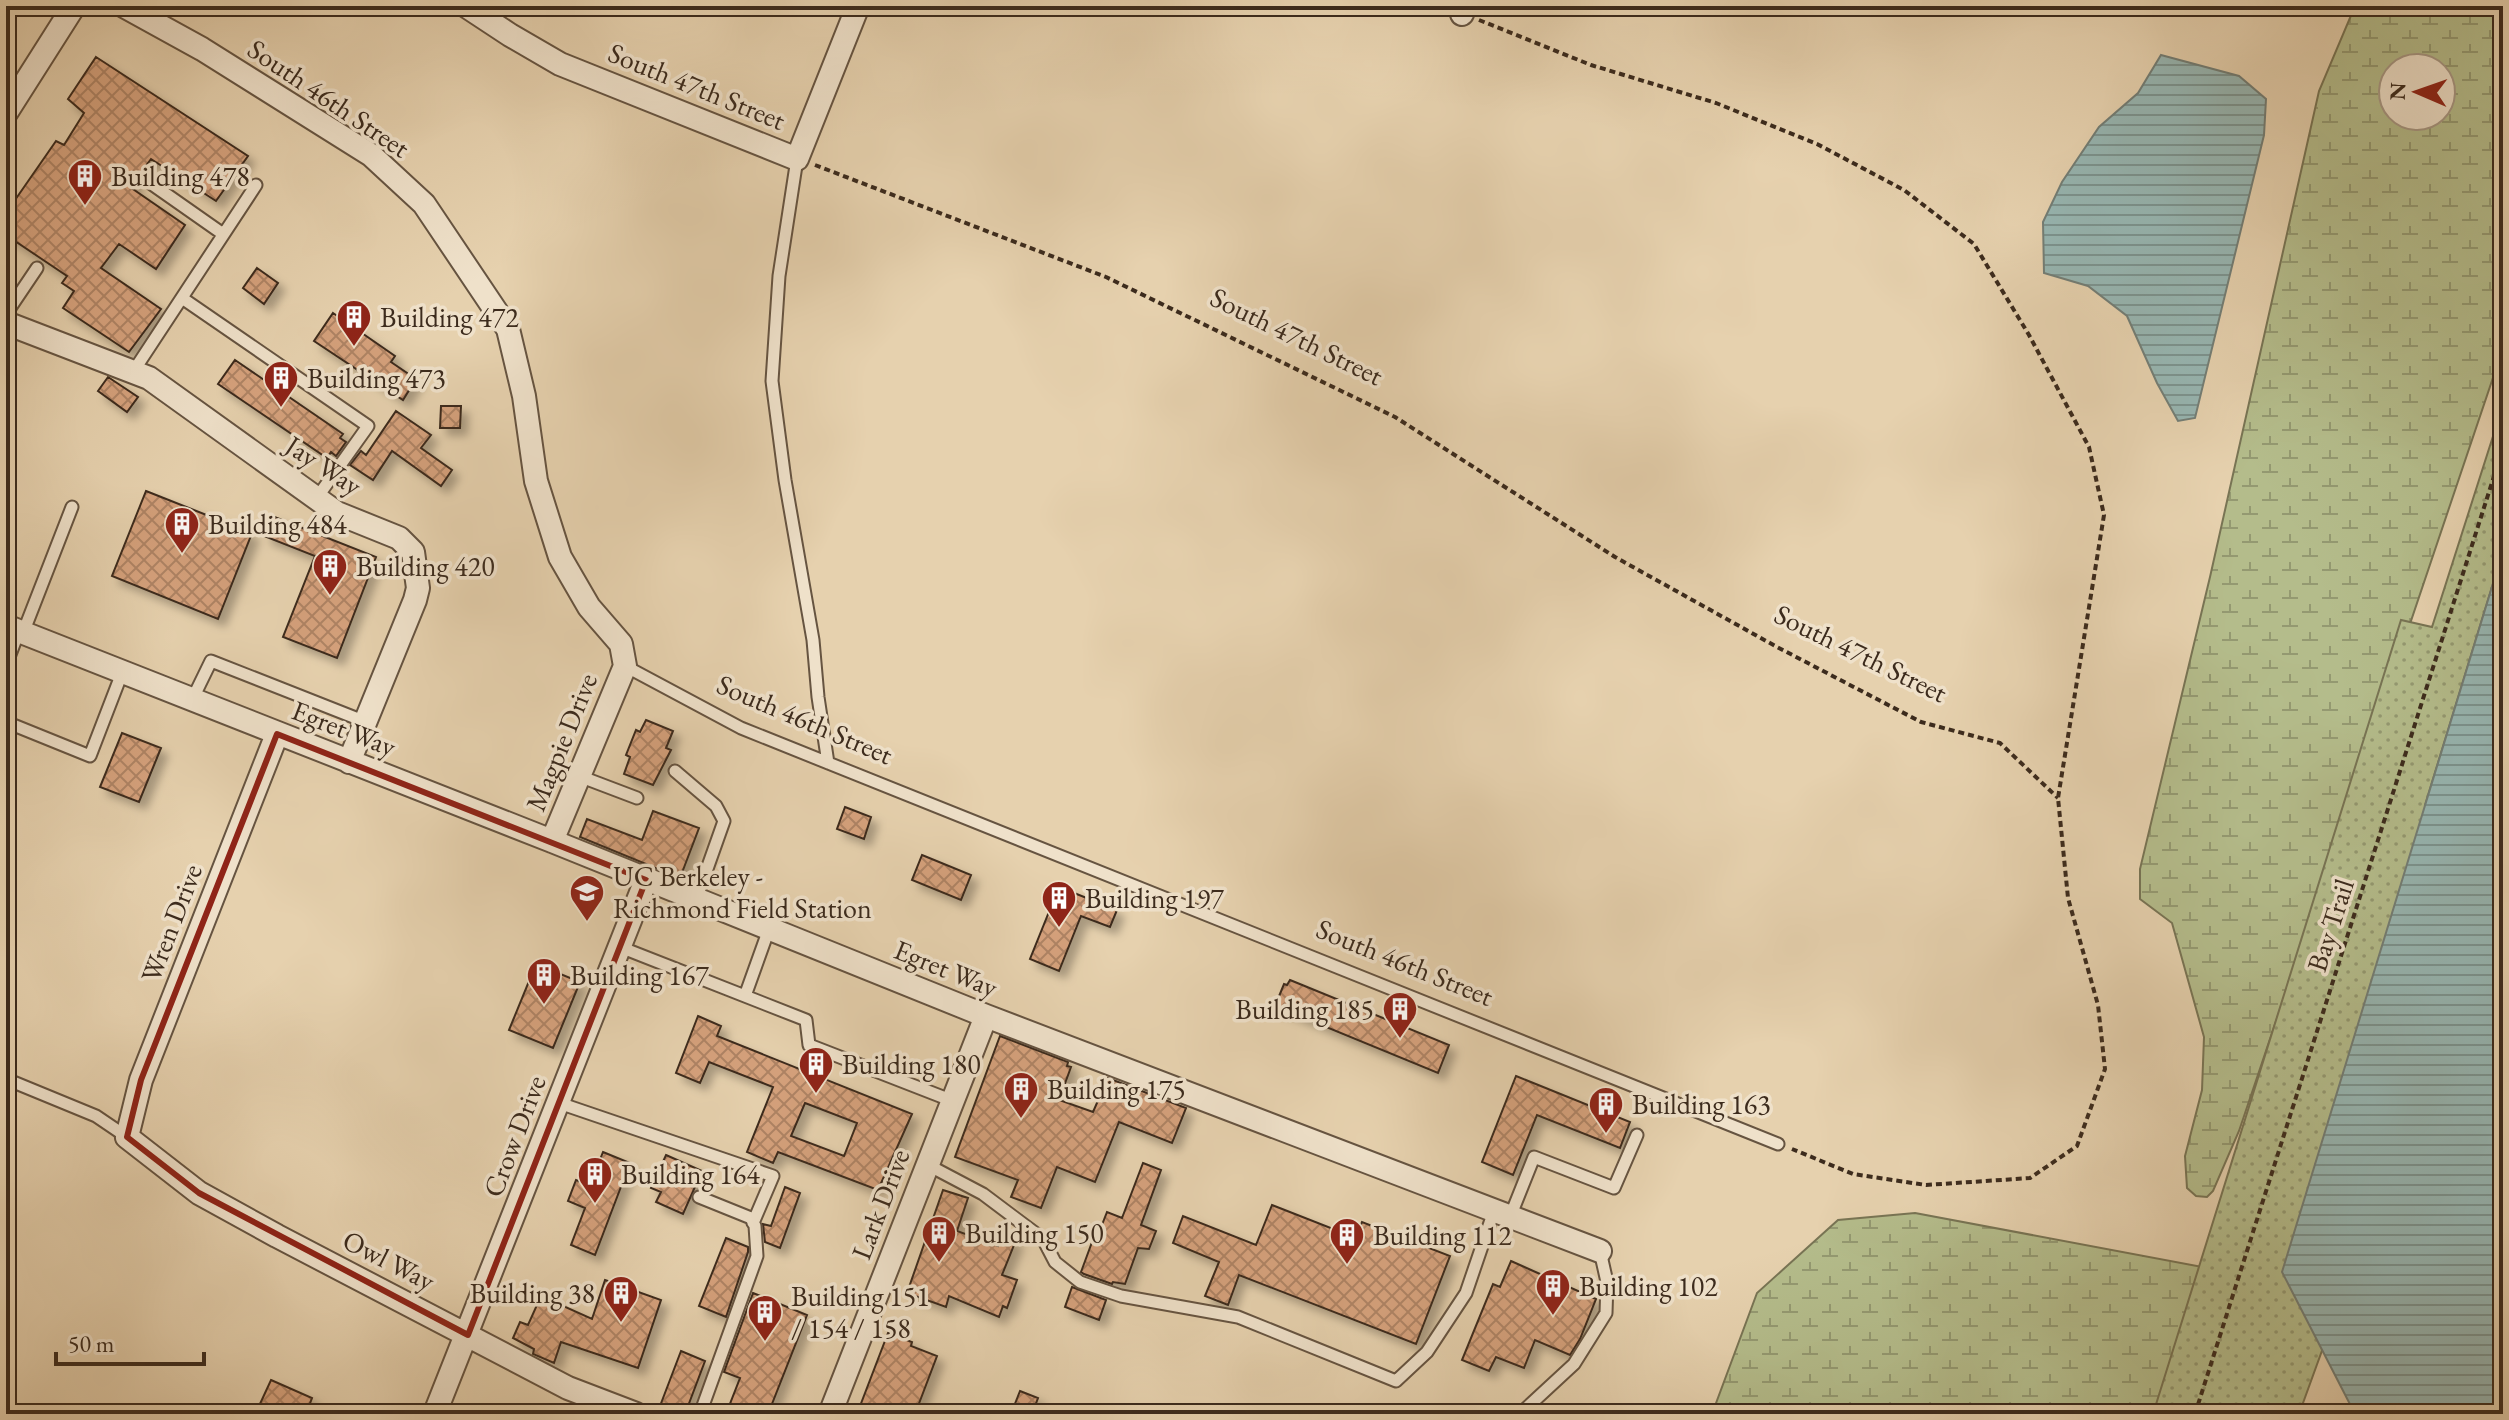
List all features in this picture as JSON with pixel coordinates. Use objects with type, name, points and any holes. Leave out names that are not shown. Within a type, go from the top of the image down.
[{"type":"street","points":[[6,113],[74,6]]},
{"type":"street","name":"South 46th Street","points":[[124,6],[202,49],[371,155],[424,204],[508,329],[524,396],[536,481],[560,557],[589,607],[621,644],[625,666]]},
{"type":"street","name":"South 47th Street","points":[[466,6],[560,64],[797,159]]},
{"type":"street","points":[[797,159],[858,6]]},
{"type":"street","name":"Jay Way","points":[[6,323],[149,378],[337,513],[399,538],[413,552],[417,568],[415,600],[349,762]]},
{"type":"street","name":"Egret Way","points":[[16,630],[986,1016],[1600,1251]]},
{"type":"street","name":"Magpie Drive","points":[[552,841],[625,666]]},
{"type":"street","name":"Wren Drive","points":[[127,1137],[141,1080],[277,734]]},
{"type":"street","name":"Crow Drive","points":[[435,1413],[646,880]]},
{"type":"street","name":"Lark Drive","points":[[830,1414],[986,1016]]},
{"type":"street","name":"Owl Way","points":[[127,1137],[199,1193],[568,1388],[636,1414]]},
{"type":"lane","points":[[797,159],[779,276],[772,381],[785,480],[813,640],[828,763]]},
{"type":"lane","points":[[146,180],[223,234]]},
{"type":"lane","points":[[133,372],[256,185]]},
{"type":"lane","points":[[6,314],[37,268]]},
{"type":"lane","points":[[182,298],[368,426],[316,499]]},
{"type":"lane","points":[[6,665],[16,630],[72,507]]},
{"type":"lane","points":[[192,700],[211,661],[366,722]]},
{"type":"lane","name":"South 46th Street","points":[[625,666],[741,728],[1778,1144]]},
{"type":"lane","points":[[6,722],[90,756],[122,673]]},
{"type":"lane","points":[[675,771],[716,806],[724,821],[696,900]]},
{"type":"lane","points":[[579,776],[637,798]]},
{"type":"lane","points":[[745,996],[769,929]]},
{"type":"lane","points":[[620,947],[806,1020],[809,1045],[953,1101]]},
{"type":"lane","points":[[6,1079],[96,1116],[127,1137]]},
{"type":"lane","points":[[559,1103],[773,1176],[753,1223],[757,1256],[700,1414]]},
{"type":"lane","points":[[928,1165],[983,1194],[1043,1239],[1055,1262],[1080,1282],[1121,1296],[1238,1317],[1396,1381],[1427,1352],[1466,1293],[1502,1214],[1534,1157],[1614,1188],[1637,1135]]},
{"type":"lane","points":[[699,1197],[742,1213],[753,1223]]},
{"type":"lane","points":[[1520,1414],[1574,1364],[1606,1313],[1607,1282],[1600,1251]]},
{"type":"path","points":[[1464,10],[1591,65],[1716,103],[1817,144],[1904,190],[1974,244],[2029,335],[2089,447],[2104,515],[2058,798],[2068,898],[2098,1005],[2105,1069],[2077,1146],[2030,1178],[1926,1185],[1853,1174],[1778,1144]]},
{"type":"path","name":"South 47th Street","points":[[797,159],[1106,277],[1395,417],[1615,557],[1777,647],[1921,722],[2000,743],[2058,798]]},
{"type":"path","name":"Bay Trail","points":[[2195,1414],[2503,448]]},
{"type":"highlighted area","points":[[277,734],[646,880],[468,1335],[199,1193],[127,1137],[141,1080]]},
{"type":"green space","points":[[2355,6],[2503,6],[2503,348],[2239,1131],[2213,1191],[2207,1197],[2196,1196],[2187,1188],[2185,1156],[2202,1090],[2204,1037],[2172,923],[2140,899],[2140,869],[2210,577],[2319,91]]},
{"type":"green space","points":[[2503,405],[2503,551],[2425,805],[2503,852],[2299,1414],[2153,1414],[2401,620],[2432,627]]},
{"type":"green space","points":[[1915,1213],[2213,1269],[2167,1414],[1712,1414],[1757,1293],[1838,1220]]},
{"type":"water","points":[[2161,55],[2239,76],[2266,99],[2264,135],[2195,418],[2178,421],[2127,316],[2088,286],[2044,273],[2043,222],[2062,182],[2099,127],[2138,93]]},
{"type":"water","points":[[2503,551],[2503,1414],[2355,1414],[2282,1272]]},
{"type":"building","name":"Building 478","points":[[96,57],[248,156],[216,201],[151,159],[130,187],[185,225],[156,269],[119,244],[101,268],[161,309],[129,352],[63,308],[74,291],[62,283],[67,276],[6,235],[6,213],[56,141],[64,145],[84,113],[68,99]]},
{"type":"building","points":[[257,268],[278,283],[264,304],[243,288]]},
{"type":"building","name":"Building 472","points":[[333,313],[395,356],[391,362],[416,379],[403,400],[314,341]]},
{"type":"building","name":"Building 473","points":[[235,360],[343,434],[340,438],[346,442],[336,456],[331,452],[327,458],[218,384]]},
{"type":"building","points":[[108,377],[138,397],[127,412],[98,391]]},
{"type":"building","points":[[441,406],[461,406],[460,428],[440,428]]},
{"type":"building","points":[[396,411],[431,435],[421,448],[452,470],[441,486],[392,451],[373,480],[350,465],[361,451],[366,455]]},
{"type":"building","name":"Building 484","points":[[146,491],[252,533],[218,619],[112,576]]},
{"type":"building","name":"Building 420","points":[[272,516],[376,557],[337,658],[283,637],[315,556],[264,536]]},
{"type":"building","points":[[646,720],[673,731],[666,748],[671,750],[653,785],[624,774],[630,757],[626,755],[636,730],[640,732]]},
{"type":"building","points":[[122,733],[161,748],[139,802],[100,787]]},
{"type":"building","points":[[845,807],[871,817],[864,839],[837,829]]},
{"type":"building","points":[[653,811],[699,828],[680,878],[580,837],[587,819],[642,840]]},
{"type":"building","points":[[922,855],[971,875],[961,900],[912,880]]},
{"type":"building","name":"Building 197","points":[[1059,887],[1117,910],[1110,927],[1081,916],[1059,971],[1030,959]]},
{"type":"building","name":"Building 167","points":[[536,964],[580,982],[553,1048],[509,1030]]},
{"type":"building","points":[[1290,980],[1449,1045],[1438,1073],[1275,1006],[1284,984],[1287,985]]},
{"type":"building","name":"Building 180","points":[[698,1016],[721,1026],[717,1036],[912,1114],[878,1190],[778,1152],[773,1163],[747,1152],[773,1087],[709,1062],[700,1083],[676,1073]],"holes":[[[805,1103],[857,1123],[844,1156],[791,1136]]]},
{"type":"building","name":"Building 175","points":[[1000,1036],[1068,1062],[1067,1066],[1071,1067],[1059,1100],[1093,1112],[1108,1078],[1186,1108],[1172,1143],[1119,1122],[1095,1182],[1057,1167],[1041,1208],[1011,1197],[1018,1180],[955,1157]]},
{"type":"building","name":"Building 163","points":[[1516,1076],[1630,1122],[1620,1148],[1537,1115],[1513,1175],[1482,1162]]},
{"type":"building","name":"Building 164","points":[[603,1152],[630,1163],[595,1255],[571,1245],[585,1208],[568,1201],[576,1180],[590,1185]]},
{"type":"building","points":[[666,1155],[702,1171],[683,1214],[656,1202],[661,1192],[651,1188]]},
{"type":"building","points":[[1143,1163],[1161,1170],[1141,1225],[1156,1231],[1149,1249],[1138,1248],[1125,1284],[1112,1284],[1084,1274],[1081,1272],[1095,1234],[1098,1235],[1107,1212],[1122,1218]]},
{"type":"building","points":[[785,1187],[800,1193],[780,1248],[765,1242],[763,1224],[771,1226]]},
{"type":"building","points":[[943,1190],[968,1198],[957,1231],[998,1246],[1002,1235],[1016,1240],[1002,1275],[1017,1280],[1007,1308],[1003,1306],[999,1317],[949,1296],[946,1307],[907,1293]]},
{"type":"building","name":"Building 112","points":[[1272,1205],[1356,1238],[1362,1222],[1450,1256],[1416,1344],[1239,1275],[1228,1305],[1205,1296],[1219,1262],[1173,1243],[1183,1216],[1256,1245]]},
{"type":"building","points":[[726,1238],[748,1247],[748,1252],[726,1317],[699,1306]]},
{"type":"building","name":"Building 102","points":[[1511,1261],[1596,1299],[1570,1355],[1535,1340],[1524,1368],[1496,1357],[1489,1371],[1462,1360],[1493,1284],[1500,1287]]},
{"type":"building","name":"Building 38","points":[[605,1280],[661,1300],[638,1368],[561,1342],[554,1363],[533,1354],[534,1349],[513,1338],[520,1322],[528,1325],[541,1296],[592,1319]]},
{"type":"building","points":[[1072,1287],[1106,1300],[1099,1320],[1065,1307]]},
{"type":"building","name":"Building 151 / 154 / 158","points":[[753,1293],[807,1315],[768,1414],[726,1414],[740,1378],[724,1372]]},
{"type":"building","points":[[888,1333],[937,1356],[915,1414],[857,1414]]},
{"type":"building","points":[[681,1351],[705,1361],[685,1414],[660,1406]]},
{"type":"building","points":[[271,1380],[312,1398],[306,1414],[277,1414],[259,1406]]},
{"type":"building","points":[[1020,1391],[1038,1398],[1032,1414],[1011,1414]]},
{"type":"place","name":"Building 478","points":[[85,207]]},
{"type":"place","name":"Building 472","points":[[354,348]]},
{"type":"place","name":"Building 473","points":[[281,409]]},
{"type":"place","name":"Building 484","points":[[182,555]]},
{"type":"place","name":"Building 420","points":[[330,597]]},
{"type":"place","name":"UC Berkeley - Richmond Field Station","points":[[587,923]]},
{"type":"place","name":"Building 197","points":[[1059,929]]},
{"type":"place","name":"Building 167","points":[[544,1006]]},
{"type":"place","name":"Building 185","points":[[1400,1040]]},
{"type":"place","name":"Building 180","points":[[816,1095]]},
{"type":"place","name":"Building 175","points":[[1021,1120]]},
{"type":"place","name":"Building 163","points":[[1606,1135]]},
{"type":"place","name":"Building 164","points":[[595,1205]]},
{"type":"place","name":"Building 150","points":[[939,1264]]},
{"type":"place","name":"Building 112","points":[[1347,1266]]},
{"type":"place","name":"Building 102","points":[[1553,1317]]},
{"type":"place","name":"Building 38","points":[[621,1324]]},
{"type":"place","name":"Building 151 / 154 / 158","points":[[765,1343]]}]
